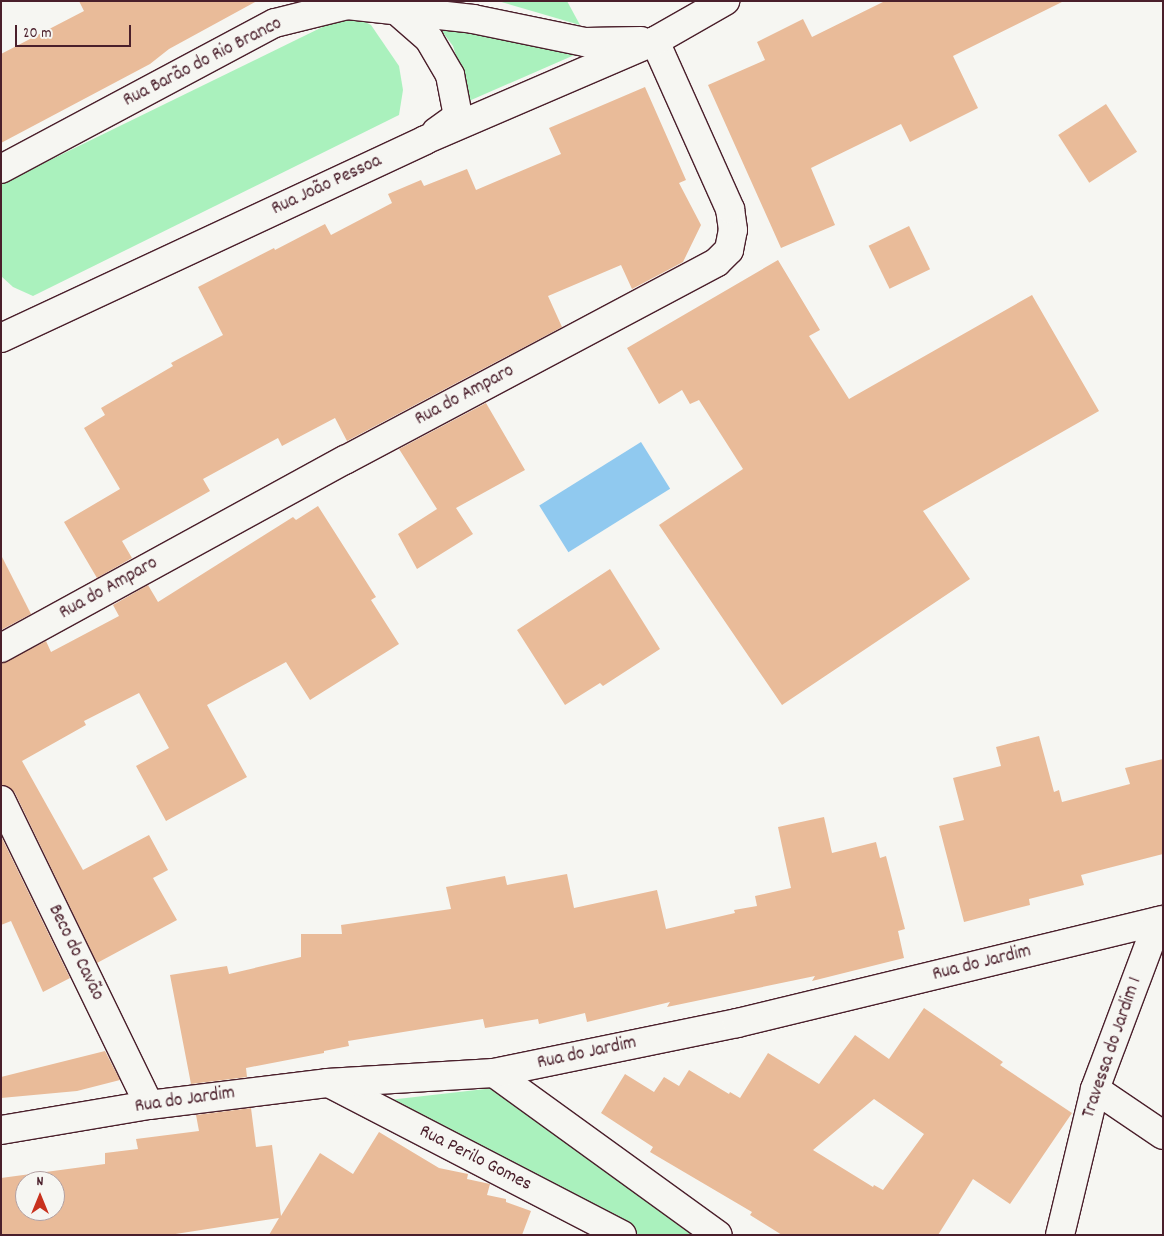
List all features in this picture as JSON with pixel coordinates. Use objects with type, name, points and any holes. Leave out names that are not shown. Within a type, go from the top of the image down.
[{"type":"street","name":"Rua João Pessoa","points":[[2,334],[425,140],[655,40],[726,1]]},
{"type":"street","name":"Rua Barão do Rio Branco","points":[[1,169],[275,22],[346,5],[473,19],[585,42],[655,40]]},
{"type":"street","points":[[398,11],[429,39],[450,75],[458,116],[425,140]]},
{"type":"street","name":"Rua do Amparo","points":[[1,648],[345,460],[717,262],[729,250],[733,230],[730,209],[655,40]]},
{"type":"street","name":"Beco do Cavão","points":[[1,800],[149,1105]]},
{"type":"street","name":"Rua do Jardim","points":[[1,1130],[149,1105],[327,1083],[494,1073],[737,1023],[1160,921]]},
{"type":"street","name":"Travessa do Jardim 1","points":[[1060,1235],[1095,1089],[1160,921]]},
{"type":"street","points":[[494,1073],[718,1235]]},
{"type":"street","name":"Rua Perilo Gomes","points":[[327,1083],[622,1235]]},
{"type":"street","points":[[1095,1089],[1163,1135]]},
{"type":"green space","points":[[498,1],[567,1],[580,25]]},
{"type":"green space","points":[[349,14],[371,25],[399,66],[403,90],[399,115],[33,296],[13,287],[1,276],[1,184]]},
{"type":"green space","points":[[435,22],[579,53],[462,104],[462,75],[453,46]]},
{"type":"green space","points":[[494,1088],[701,1235],[638,1235],[371,1102]]},
{"type":"water","points":[[641,442],[670,489],[568,552],[539,506]]},
{"type":"building","points":[[79,1],[257,1],[169,49],[150,64],[1,143],[1,54],[84,11]]},
{"type":"building","points":[[885,1],[1064,1],[953,56],[978,108],[910,142],[901,124],[811,168],[835,225],[781,248],[708,85],[765,60],[757,42],[803,19],[812,37]]},
{"type":"building","points":[[645,87],[686,180],[679,183],[701,225],[683,262],[632,289],[621,265],[548,296],[562,327],[347,441],[335,418],[282,446],[278,438],[203,479],[210,491],[122,541],[132,558],[97,578],[64,522],[120,489],[84,428],[105,415],[101,408],[173,366],[171,363],[223,335],[198,287],[325,224],[331,235],[392,203],[388,194],[421,180],[424,186],[467,169],[476,190],[561,154],[549,128]]},
{"type":"building","points":[[1106,104],[1137,152],[1089,183],[1058,135]]},
{"type":"building","points":[[909,226],[930,269],[890,289],[869,246]]},
{"type":"building","points":[[778,260],[820,330],[809,336],[849,399],[1032,295],[1099,411],[923,511],[970,579],[782,705],[659,525],[743,469],[699,400],[690,404],[682,390],[659,404],[627,348]]},
{"type":"building","points":[[486,403],[525,470],[456,508],[473,534],[417,569],[398,534],[437,509],[399,449]]},
{"type":"building","points":[[318,506],[376,597],[371,600],[399,644],[310,700],[286,662],[207,705],[247,777],[166,821],[136,766],[169,748],[139,693],[84,721],[86,725],[22,761],[83,870],[149,835],[168,870],[153,878],[177,920],[97,963],[15,793],[9,787],[1,785],[1,664],[46,641],[51,652],[119,616],[113,605],[148,585],[158,602],[293,517],[296,520]]},
{"type":"building","points":[[1,555],[31,614],[1,630]]},
{"type":"building","points":[[610,569],[660,649],[603,686],[600,683],[565,705],[517,630]]},
{"type":"building","points":[[1039,736],[1054,792],[1059,790],[1062,802],[1130,784],[1125,768],[1163,759],[1163,854],[1081,875],[1084,885],[1029,899],[1030,905],[964,922],[939,826],[964,820],[953,778],[1001,766],[996,747]]},
{"type":"building","points":[[824,817],[832,853],[876,842],[880,858],[886,856],[905,929],[898,931],[904,958],[812,981],[815,976],[667,1007],[670,1002],[587,1022],[585,1013],[539,1024],[538,1019],[485,1028],[483,1019],[348,1041],[349,1046],[324,1051],[324,1053],[246,1068],[247,1077],[191,1084],[170,975],[227,966],[229,974],[301,957],[301,934],[342,934],[341,925],[451,909],[446,887],[505,876],[507,885],[567,874],[574,908],[657,890],[666,929],[735,913],[734,910],[757,906],[755,896],[791,888],[778,827]]},
{"type":"building","points":[[1,836],[70,978],[43,992],[11,921],[1,925]]},
{"type":"building","points":[[924,1008],[1003,1062],[1000,1065],[1072,1113],[1010,1204],[973,1179],[938,1235],[782,1235],[750,1215],[752,1212],[650,1152],[653,1147],[601,1113],[625,1074],[654,1092],[664,1077],[679,1086],[689,1070],[729,1094],[730,1092],[740,1098],[768,1053],[819,1084],[855,1035],[889,1059]],"holes":[[[874,1099],[924,1134],[883,1190],[874,1185],[873,1187],[813,1150]]]},
{"type":"building","points":[[105,1051],[120,1080],[77,1091],[1,1098],[1,1077]]},
{"type":"building","points":[[251,1108],[256,1147],[272,1145],[281,1216],[320,1153],[353,1174],[379,1132],[439,1168],[468,1174],[467,1179],[490,1184],[487,1195],[506,1199],[506,1202],[531,1211],[522,1235],[269,1235],[279,1218],[169,1235],[1,1235],[1,1178],[15,1176],[15,1221],[65,1221],[65,1171],[53,1171],[105,1164],[105,1153],[138,1149],[136,1139],[199,1131],[196,1115]]}]
